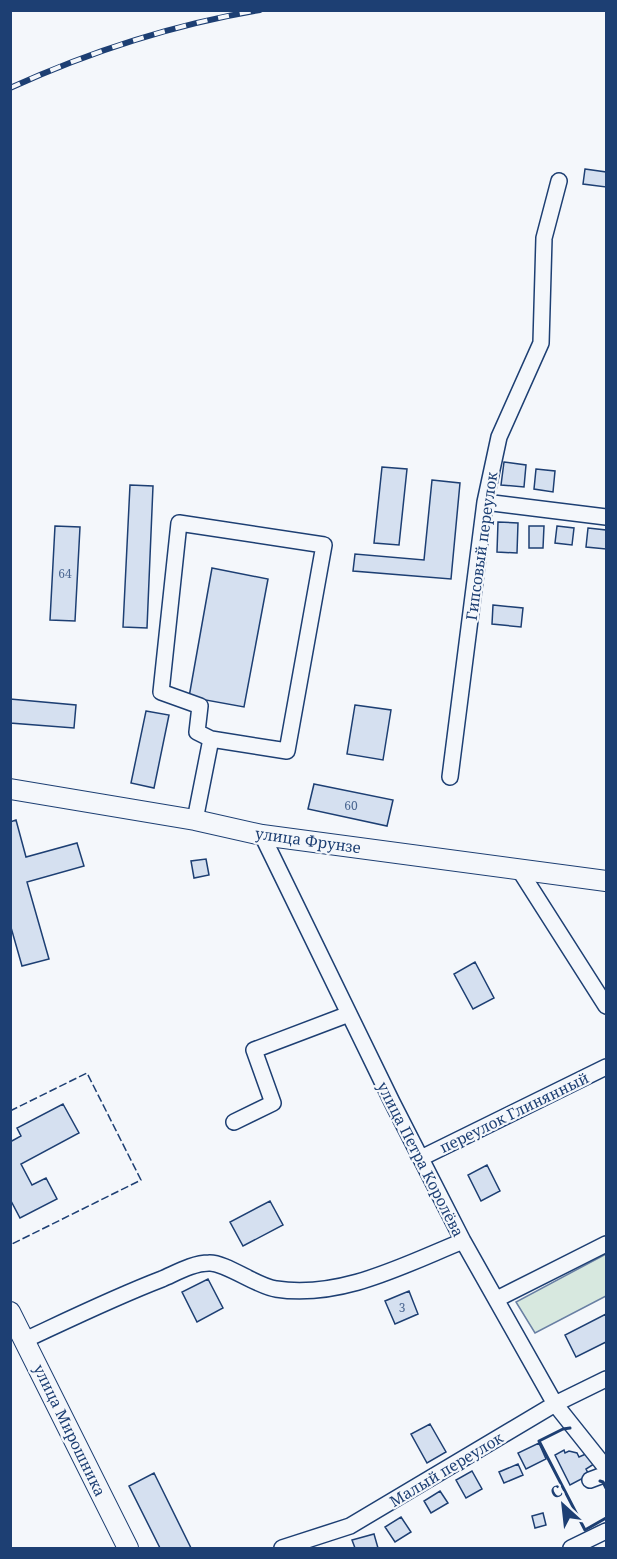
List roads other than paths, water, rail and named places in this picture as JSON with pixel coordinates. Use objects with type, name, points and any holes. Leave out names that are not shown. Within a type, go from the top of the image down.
[{"type":"main road","name":"улица Фрунзе","points":[[10,789],[195,820],[262,835],[606,881]]},
{"type":"main road","name":"улица Мирошника","points":[[10,1312],[128,1548]]},
{"type":"street","name":"Гипсовый переулок","points":[[450,777],[485,502],[499,437],[541,343],[544,238],[559,181]]},
{"type":"street","points":[[485,502],[606,517]]},
{"type":"street","points":[[179,523],[324,545],[287,751],[211,739],[196,732],[200,706],[160,692],[179,523]]},
{"type":"street","points":[[195,820],[211,739]]},
{"type":"street","name":"улица Петра Королёва","points":[[262,835],[463,1241],[555,1404],[606,1468]]},
{"type":"street","points":[[520,871],[606,1006]]},
{"type":"street","points":[[234,1122],[273,1103],[254,1050],[349,1014]]},
{"type":"street","name":"переулок Глинянный","points":[[421,1158],[606,1067]]},
{"type":"street","points":[[25,1340],[120,1295],[211,1262],[274,1289],[318,1290],[349,1285],[383,1274],[463,1241]]},
{"type":"street","points":[[497,1299],[606,1244]]},
{"type":"street","name":"Малый переулок","points":[[282,1548],[350,1526],[555,1404],[606,1379]]},
{"type":"street","points":[[590,1480],[606,1474]]},
{"type":"street","points":[[571,1548],[606,1531]]},
{"type":"railway","points":[[10,88],[101,51],[164,31],[260,10]]}]
